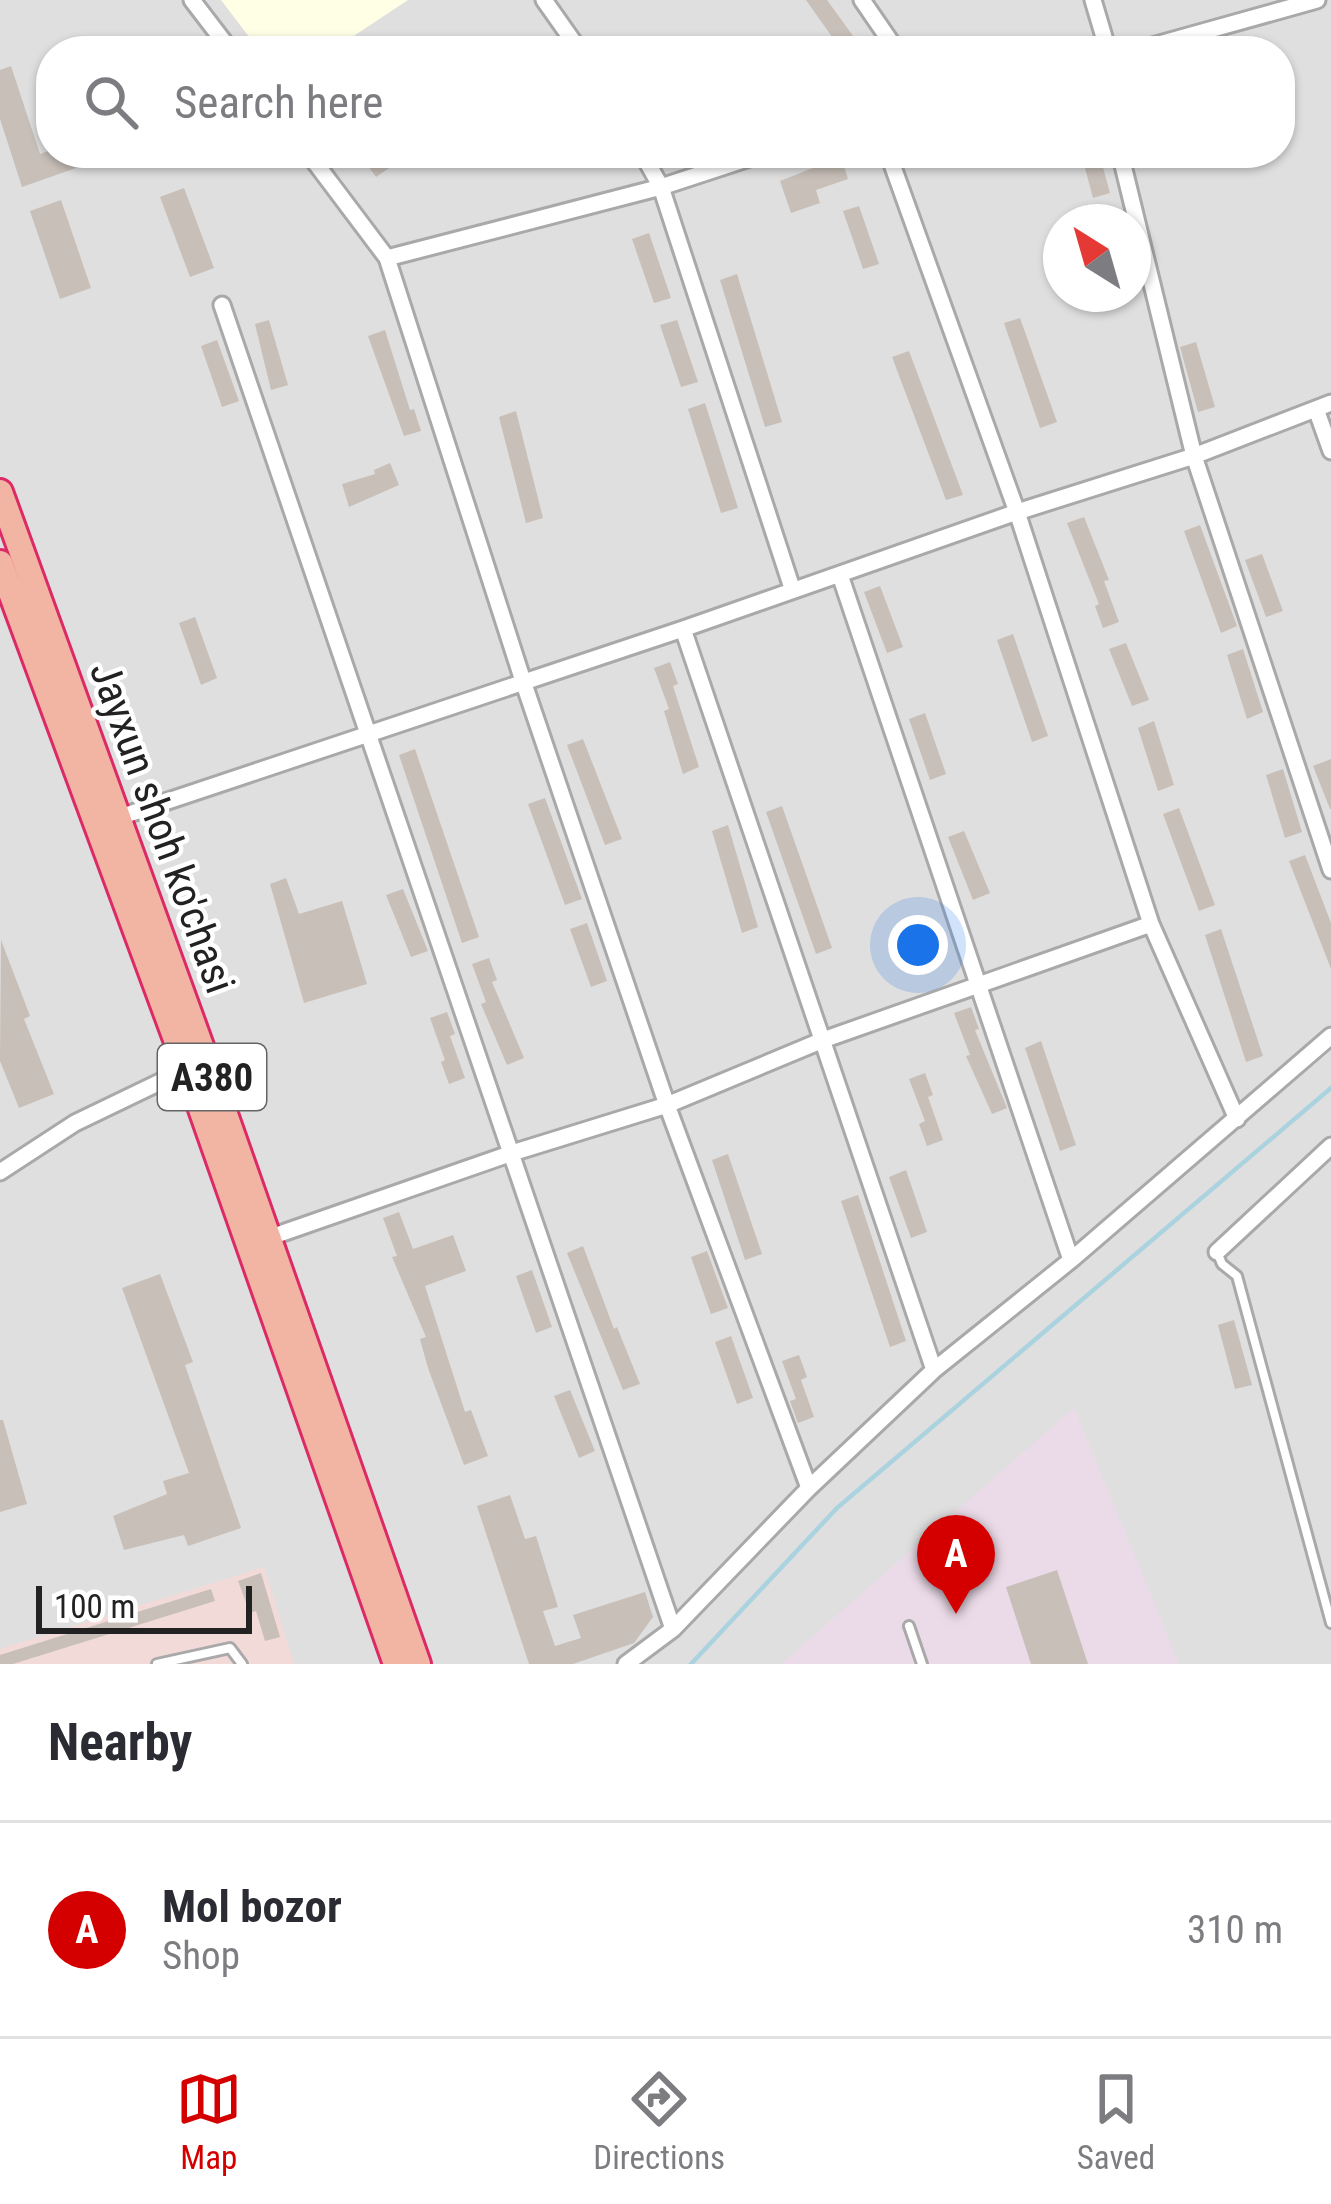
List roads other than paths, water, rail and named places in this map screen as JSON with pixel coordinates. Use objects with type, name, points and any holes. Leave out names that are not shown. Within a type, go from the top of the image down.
[{"type":"highway","name":"Jayxun shoh ko'chasi","points":[[0,492],[418,1664]]},
{"type":"highway","name":"Jayxun shoh ko'chasi","points":[[0,563],[187,1069],[395,1664]]},
{"type":"street","points":[[192,0],[220,36]]},
{"type":"street","points":[[544,0],[569,36]]},
{"type":"street","points":[[862,0],[887,36]]},
{"type":"street","points":[[1093,0],[1104,36]]},
{"type":"street","points":[[1188,36],[1317,0]]},
{"type":"street","points":[[319,168],[388,258],[523,681],[668,1106],[809,1488]]},
{"type":"street","points":[[650,168],[661,187],[792,588]]},
{"type":"street","points":[[388,258],[719,168]]},
{"type":"street","points":[[893,168],[1017,512],[1151,924],[1237,1119]]},
{"type":"street","points":[[1124,168],[1194,456],[1331,870]]},
{"type":"street","points":[[222,304],[673,1629]]},
{"type":"street","points":[[117,818],[1194,456],[1324,406],[1331,451]]},
{"type":"street","points":[[840,575],[1071,1260]]},
{"type":"street","points":[[683,629],[934,1370]]},
{"type":"street","points":[[268,1238],[512,1153],[668,1106],[823,1040],[1151,924]]},
{"type":"street","points":[[626,1664],[673,1629],[809,1488],[934,1370],[1071,1260],[1331,1036]]},
{"type":"street","points":[[0,1172],[74,1123],[187,1069]]},
{"type":"street","points":[[1217,1252],[1331,1146]]},
{"type":"lane","points":[[1217,1252],[1222,1264],[1237,1276],[1331,1622]]},
{"type":"lane","points":[[909,1626],[922,1664]]},
{"type":"lane","points":[[158,1664],[230,1648],[242,1664]]},
{"type":"waterway","points":[[691,1664],[837,1508],[1331,1088]]},
{"type":"place","name":"Mol bozor","points":[[956,1614]]}]
